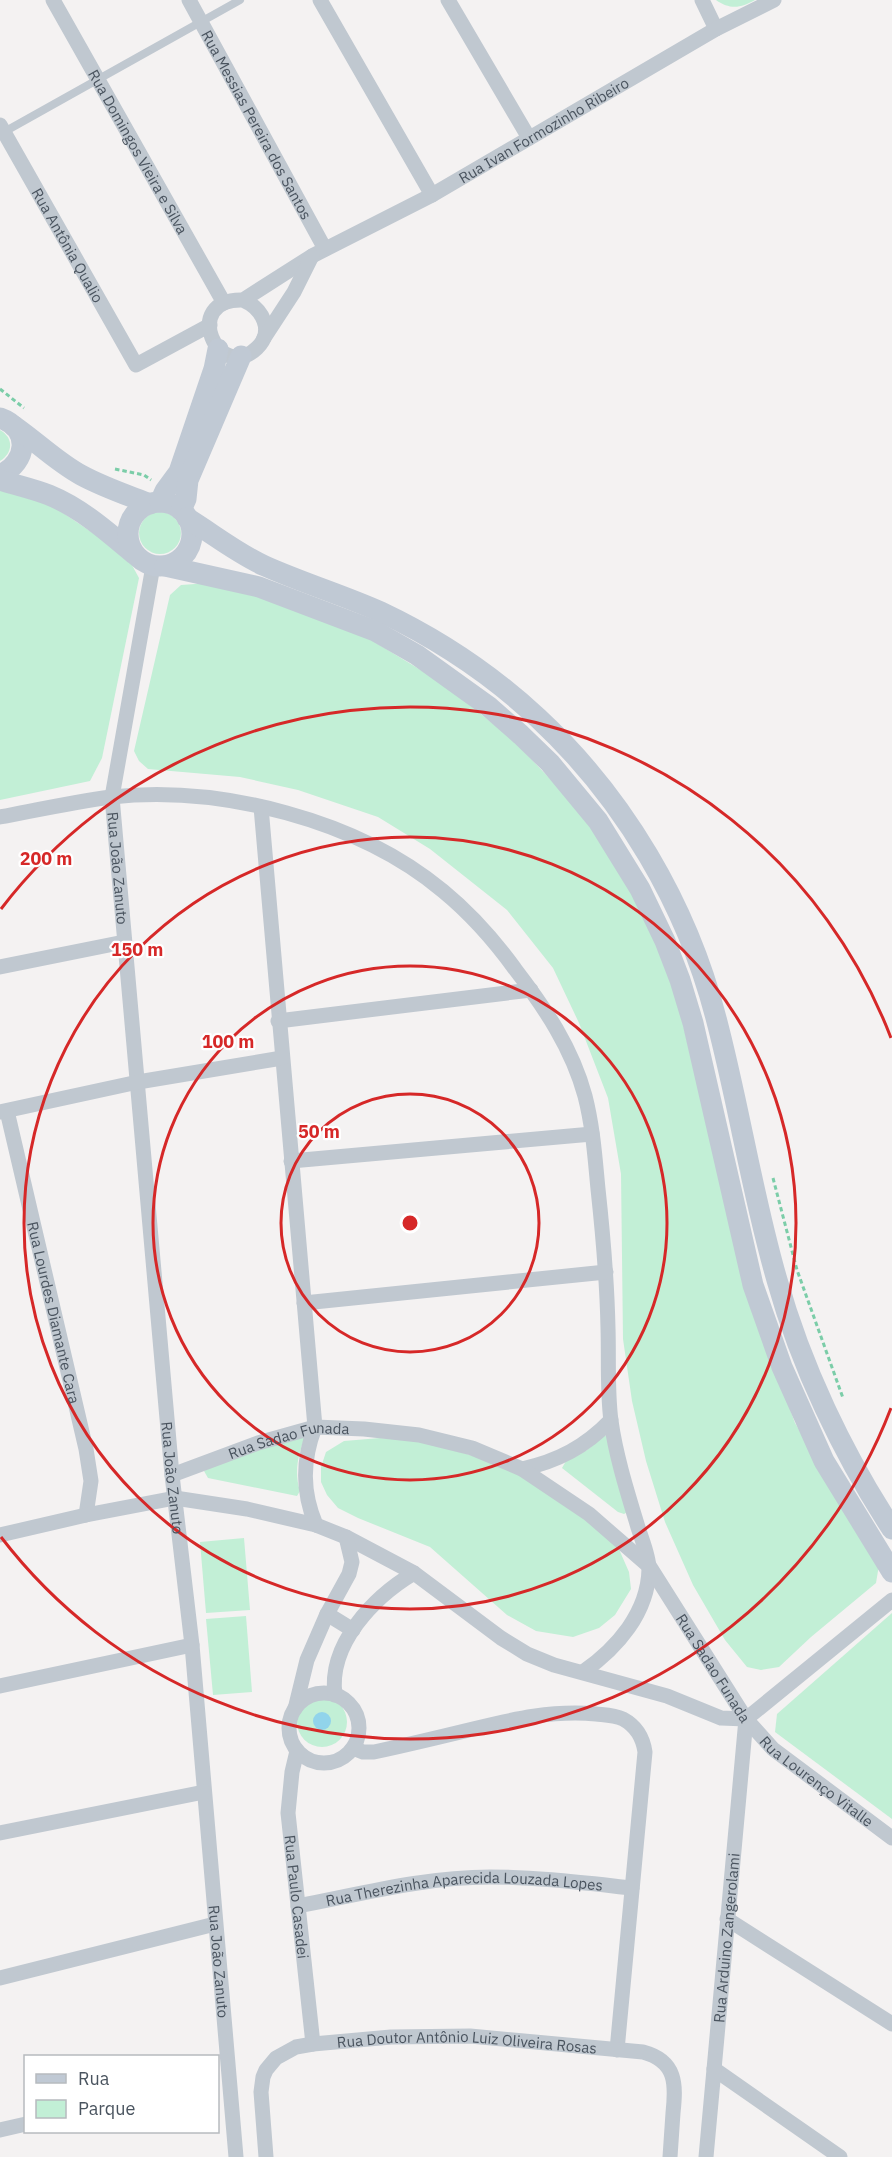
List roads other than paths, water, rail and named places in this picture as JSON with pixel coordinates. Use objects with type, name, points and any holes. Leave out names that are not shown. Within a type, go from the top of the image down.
[{"type":"main road","points":[[134,554],[127,535],[129,525],[140,508],[158,499],[179,472],[214,369],[218,349]]},
{"type":"main road","points":[[159,566],[175,563],[189,548],[192,538],[191,528],[184,514],[188,480],[241,356]]},
{"type":"main road","points":[[14,418],[55,459],[82,476],[167,503],[262,565],[381,612],[466,660],[537,717],[568,747],[617,807],[661,878],[687,931],[702,972],[716,1017],[776,1279],[804,1358],[845,1451],[892,1529]]},
{"type":"main road","points":[[0,478],[16,464],[21,455],[22,445],[14,418]]},
{"type":"main road","points":[[0,478],[50,495],[65,503],[108,532],[139,560],[259,587],[375,631],[417,655],[479,700],[521,735],[550,764],[598,821],[640,889],[666,940],[680,980],[693,1023],[753,1285],[782,1367],[824,1461],[892,1572]]},
{"type":"street","name":"Rua Domingos Vieira e Silva","points":[[53,0],[224,303]]},
{"type":"street","name":"Rua Messias Pereira dos Santos","points":[[189,0],[319,252]]},
{"type":"street","points":[[321,0],[432,195]]},
{"type":"street","points":[[448,0],[529,138]]},
{"type":"street","points":[[702,0],[716,29]]},
{"type":"street","name":"Rua Ivan Formozinho Ribeiro","points":[[243,300],[319,252],[432,195],[716,29],[774,0]]},
{"type":"street","name":"Rua Antônia Qualio","points":[[2,128],[136,365],[210,326]]},
{"type":"street","points":[[263,340],[265,330],[260,312],[243,300],[224,303],[211,317],[209,332],[218,349],[231,356],[250,353],[263,340],[319,252]]},
{"type":"street","name":"Rua João Zanuto","points":[[159,566],[112,797],[172,1475],[192,1645],[215,1924],[223,2081],[236,2157]]},
{"type":"street","points":[[0,817],[112,797],[162,795],[212,798],[261,807],[326,825],[387,852],[442,890],[491,936],[554,1022],[572,1058],[585,1095],[592,1134],[606,1272],[611,1420],[628,1494],[650,1567],[646,1588],[629,1627],[616,1645],[584,1672]]},
{"type":"street","points":[[261,807],[315,1427],[305,1460],[305,1493],[316,1525]]},
{"type":"street","points":[[0,968],[124,942]]},
{"type":"street","points":[[278,1021],[531,990]]},
{"type":"street","points":[[3,1111],[138,1083],[282,1058]]},
{"type":"street","name":"Rua Lourdes Diamante Cara","points":[[3,1111],[86,1449],[91,1481],[86,1515]]},
{"type":"street","points":[[291,1161],[592,1134]]},
{"type":"street","points":[[304,1303],[606,1272]]},
{"type":"street","points":[[522,1469],[543,1465],[571,1453],[597,1435],[611,1420]]},
{"type":"street","name":"Rua Sadao Funada","points":[[172,1475],[258,1443],[315,1427],[419,1435],[472,1448],[522,1469],[589,1514],[650,1567],[746,1719]]},
{"type":"street","name":"Rua Sadao Funada","points":[[0,1535],[175,1498],[247,1509],[316,1525],[346,1537],[414,1573],[526,1654],[554,1665],[667,1696],[721,1718],[746,1719]]},
{"type":"street","points":[[295,1709],[307,1660],[327,1614],[349,1574],[352,1562],[346,1537]]},
{"type":"street","points":[[335,1695],[336,1665],[353,1630],[379,1597],[414,1573]]},
{"type":"street","points":[[746,1719],[892,1600]]},
{"type":"street","points":[[327,1614],[353,1630]]},
{"type":"street","points":[[0,1686],[192,1645]]},
{"type":"street","points":[[335,1695],[350,1706],[358,1722],[357,1740],[347,1755],[330,1763],[312,1761],[297,1751],[289,1735],[290,1717],[308,1697],[335,1695]]},
{"type":"street","points":[[353,1748],[363,1752],[374,1752],[551,1713],[580,1712],[610,1715],[623,1719],[639,1733],[645,1752],[617,2049]]},
{"type":"street","name":"Rua Lourenço Vitalle","points":[[746,1719],[773,1749],[892,1838]]},
{"type":"street","name":"Rua Arduino Zangerolami","points":[[706,2157],[746,1719]]},
{"type":"street","name":"Rua Paulo Casadei","points":[[297,1751],[292,1772],[288,1813],[313,2044]]},
{"type":"street","points":[[0,1833],[204,1792]]},
{"type":"street","name":"Rua Therezinha Aparecida Louzada Lopes","points":[[298,1906],[417,1883],[453,1879],[524,1877],[632,1888]]},
{"type":"street","points":[[727,1919],[892,2024]]},
{"type":"street","points":[[0,1978],[215,1924]]},
{"type":"street","name":"Rua Doutor Antônio Luiz Oliveira Rosas","points":[[266,2157],[261,2092],[263,2077],[271,2063],[289,2049],[313,2044],[391,2037],[470,2036],[650,2054],[666,2065],[673,2076],[675,2088],[670,2157]]},
{"type":"street","points":[[714,2069],[840,2157]]},
{"type":"street","points":[[0,2130],[24,2124]]},
{"type":"lane","points":[[2,128],[98,80],[240,0]]},
{"type":"water","points":[[322,1712],[328,1715],[331,1721],[328,1727],[322,1730],[316,1727],[313,1721],[316,1715]]}]
